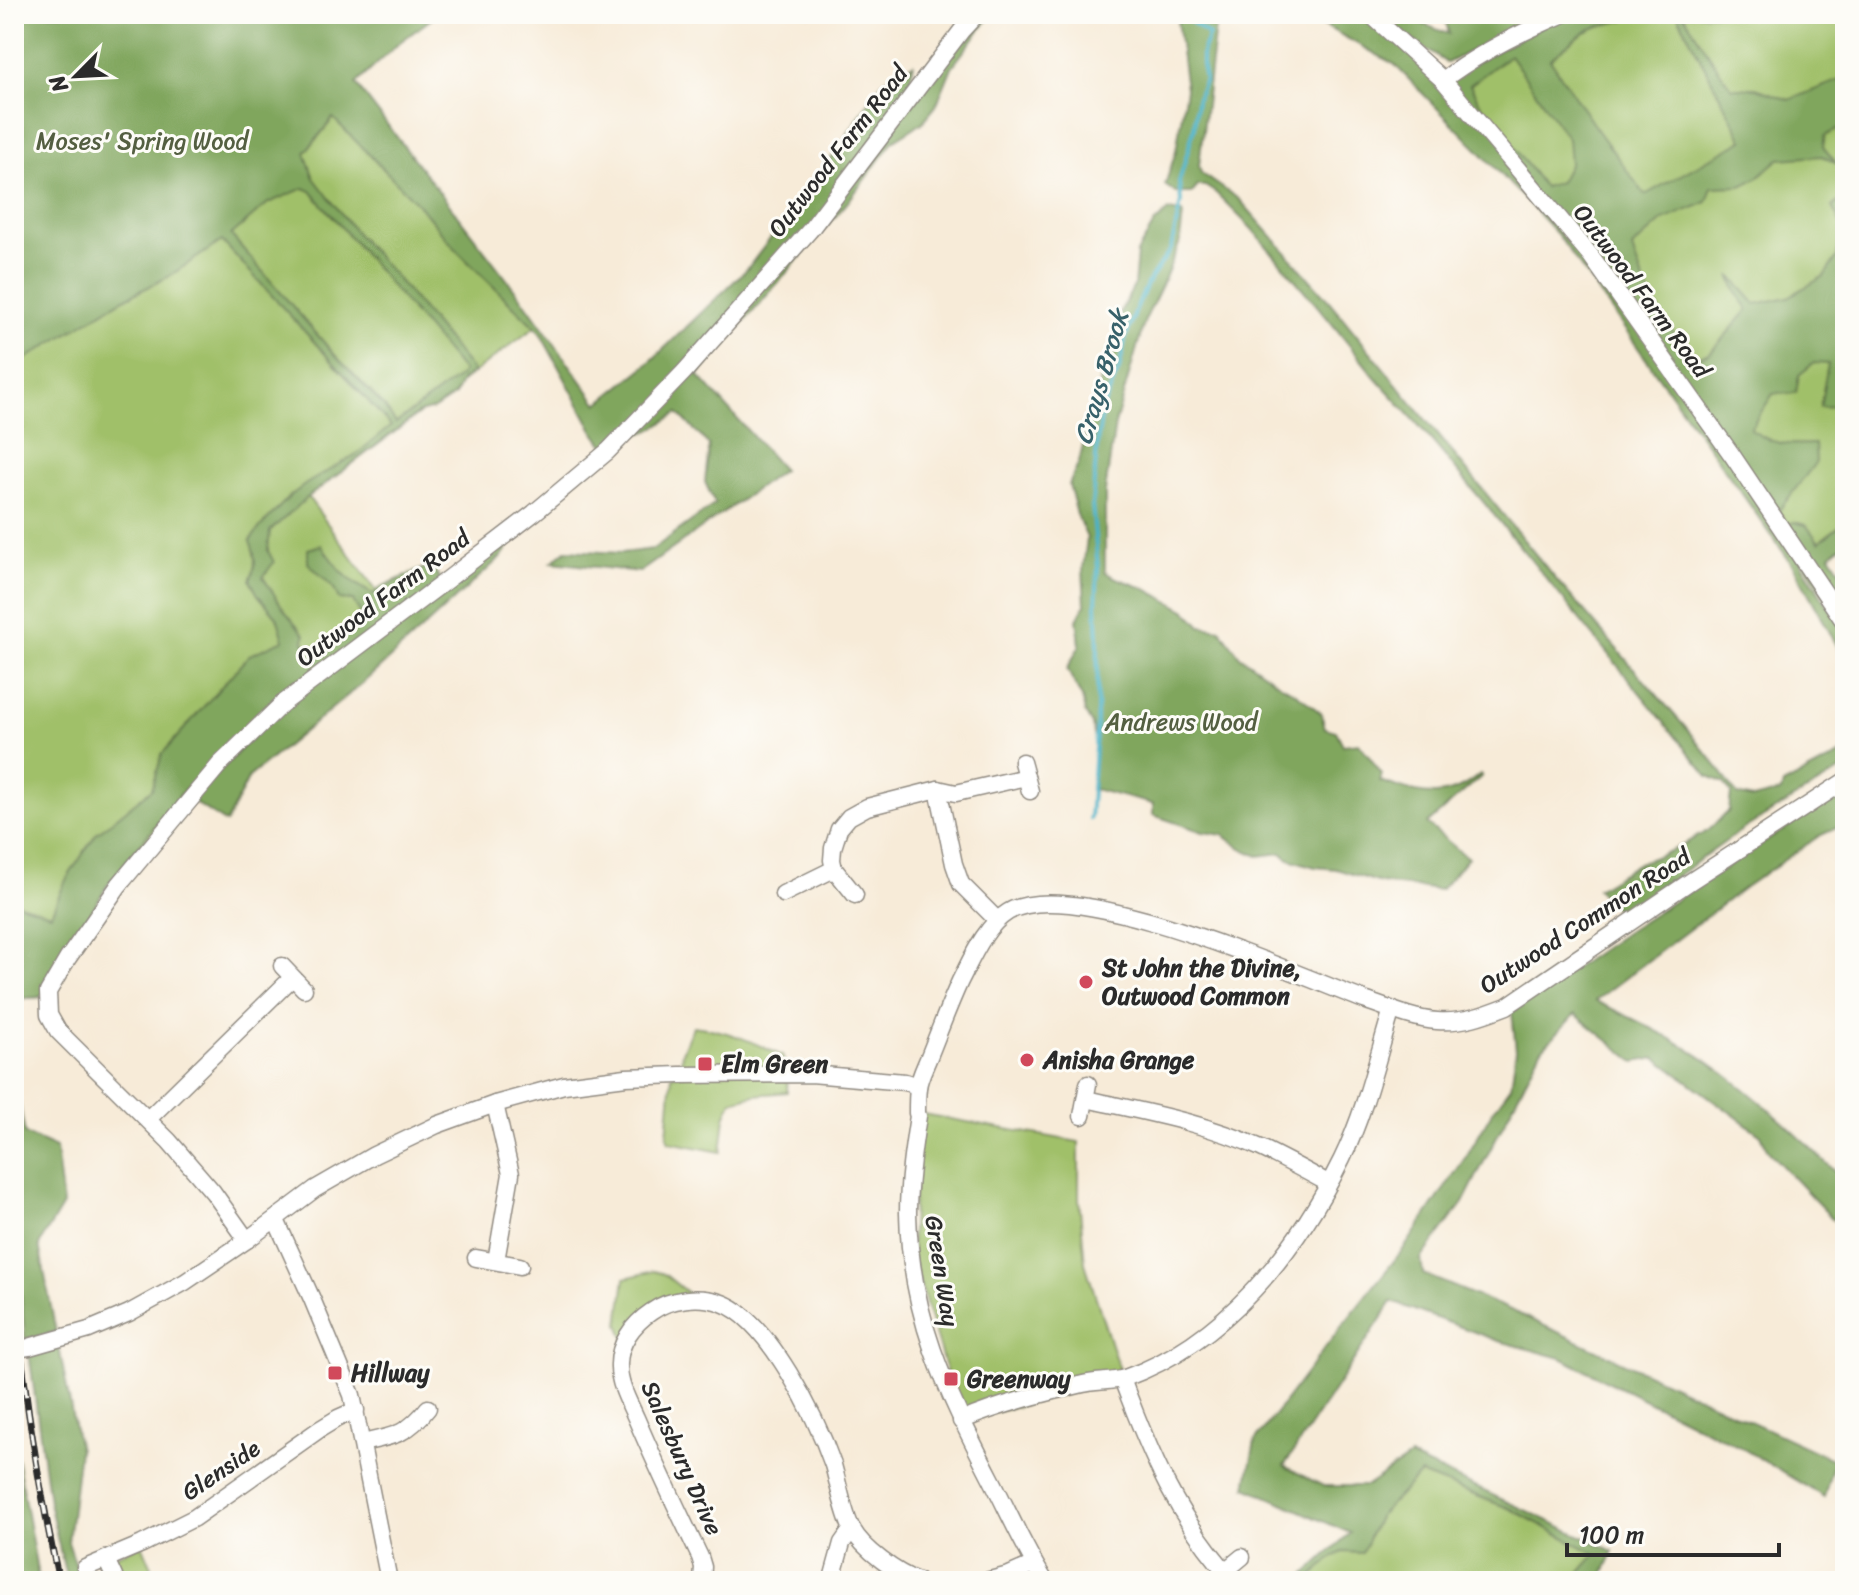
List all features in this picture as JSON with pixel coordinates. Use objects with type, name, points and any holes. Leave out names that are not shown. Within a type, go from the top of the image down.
[{"type":"street","name":"Outwood Farm Road","points":[[247,1240],[203,1179],[148,1119],[58,1031],[49,1015],[48,992],[119,885],[202,784],[282,704],[534,513],[608,451],[684,372],[810,230],[943,54],[977,14]]},
{"type":"street","name":"Outwood Farm Road","points":[[1370,14],[1443,80],[1591,256],[1732,455],[1845,623]]},
{"type":"street","points":[[1443,80],[1479,55],[1564,14]]},
{"type":"street","points":[[855,895],[834,869],[832,860],[839,829],[849,817],[867,807],[938,789],[956,793],[1026,777]]},
{"type":"street","name":"Outwood Common Road","points":[[997,920],[1021,905],[1034,903],[1075,905],[1125,915],[1242,951],[1322,985],[1417,1018],[1456,1021],[1478,1018],[1507,1006],[1845,781]]},
{"type":"street","points":[[22,1348],[89,1330],[129,1313],[185,1282],[315,1189],[374,1155],[437,1125],[495,1104],[564,1085],[626,1077],[811,1074],[905,1082],[918,1086],[951,999],[973,956],[997,920],[961,884],[938,789]]},
{"type":"street","points":[[783,894],[834,869]]},
{"type":"street","points":[[148,1119],[293,978]]},
{"type":"street","points":[[961,1421],[1034,1395],[1122,1379],[1178,1352],[1226,1317],[1285,1255],[1342,1158],[1360,1113],[1392,1009]]},
{"type":"street","name":"Green Way","points":[[918,1086],[918,1116],[909,1197],[911,1253],[918,1301],[940,1373],[961,1421],[1045,1581]]},
{"type":"street","points":[[1082,1116],[1087,1092],[1227,1135],[1261,1148],[1328,1183]]},
{"type":"street","points":[[495,1104],[511,1174],[496,1261]]},
{"type":"street","points":[[282,1215],[352,1395],[389,1581]]},
{"type":"street","points":[[476,1258],[520,1266]]},
{"type":"street","name":"Salesbury Drive","points":[[702,1581],[700,1557],[624,1391],[619,1364],[625,1339],[639,1321],[655,1309],[677,1301],[695,1299],[733,1307],[765,1339],[797,1387],[823,1439],[852,1529],[892,1569],[918,1581]]},
{"type":"street","points":[[1122,1379],[1146,1442],[1182,1514],[1229,1576],[1242,1557]]},
{"type":"street","points":[[362,1443],[407,1430],[428,1408]]},
{"type":"street","name":"Glenside","points":[[85,1568],[194,1518],[320,1429],[356,1410]]},
{"type":"street","points":[[832,1579],[842,1543],[852,1529]]},
{"type":"street","points":[[106,1559],[116,1581]]},
{"type":"street","points":[[986,1581],[1034,1564]]},
{"type":"green space","name":"Moses' Spring Wood","points":[[14,14],[438,14],[400,42],[356,84],[526,304],[598,404],[649,363],[747,269],[830,160],[883,81],[913,64],[907,101],[975,14],[996,14],[990,17],[952,67],[936,106],[923,122],[893,141],[847,203],[698,375],[783,470],[640,572],[552,562],[566,550],[622,553],[653,549],[715,504],[705,482],[709,445],[678,413],[647,432],[625,434],[608,451],[593,430],[539,331],[458,252],[417,203],[333,118],[305,153],[314,178],[361,239],[474,372],[462,380],[455,395],[434,409],[419,413],[308,497],[270,531],[268,551],[274,562],[263,577],[305,635],[304,642],[318,650],[333,635],[353,626],[361,614],[353,601],[339,599],[333,587],[308,563],[308,549],[321,545],[343,573],[373,594],[383,586],[431,565],[443,583],[185,789],[108,884],[41,997],[14,999],[14,900],[51,914],[66,880],[96,834],[152,789],[162,754],[249,655],[284,640],[277,617],[250,580],[255,560],[250,541],[290,496],[358,453],[391,426],[222,241],[168,277],[122,300],[14,366]],"holes":[[[304,188],[311,191],[463,371],[396,423],[231,235],[268,203]]]},
{"type":"green space","points":[[1173,14],[1219,14],[1199,166],[1201,173],[1240,200],[1329,301],[1554,577],[1685,727],[1737,795],[1753,799],[1781,792],[1783,785],[1845,752],[1845,768],[1745,828],[1622,915],[1597,889],[1639,863],[1673,850],[1707,831],[1729,811],[1731,793],[1724,783],[1708,776],[1485,504],[1252,229],[1205,186],[1198,186],[1192,193],[1176,193],[1165,185],[1176,151],[1186,89],[1177,20]]},
{"type":"green space","points":[[1303,14],[1363,14],[1443,80],[1564,14],[1639,14],[1588,31],[1550,59],[1645,195],[1743,140],[1677,14],[1683,14],[1732,88],[1756,88],[1789,100],[1845,78],[1845,125],[1825,136],[1823,147],[1837,164],[1822,156],[1779,159],[1757,178],[1741,186],[1712,187],[1707,202],[1663,220],[1632,248],[1649,292],[1692,358],[1710,353],[1748,310],[1730,275],[1756,304],[1788,297],[1824,276],[1837,257],[1842,226],[1832,207],[1845,196],[1845,320],[1840,341],[1844,365],[1836,379],[1843,395],[1837,406],[1820,407],[1828,364],[1814,363],[1799,375],[1796,393],[1773,394],[1750,429],[1781,443],[1815,444],[1816,462],[1774,517],[1845,632],[1845,660],[1794,567],[1557,234],[1394,64]],"holes":[[[1510,55],[1568,139],[1570,163],[1560,182],[1544,187],[1470,85]]]},
{"type":"green space","points":[[1382,14],[1404,14],[1407,18],[1449,34],[1444,14],[1468,14],[1472,20],[1493,22],[1507,14],[1545,14],[1447,63],[1406,36]]},
{"type":"green space","points":[[1563,14],[1845,14],[1845,522],[1808,550],[1443,80]]},
{"type":"green space","points":[[341,106],[469,262],[535,327],[308,497],[397,619],[193,794],[108,884],[41,997],[14,999],[14,366],[122,300],[168,277],[234,232],[268,203],[303,188],[305,153]]},
{"type":"green space","name":"Andrews Wood","points":[[1168,211],[1183,213],[1180,242],[1145,320],[1115,424],[1105,492],[1105,572],[1187,611],[1201,626],[1220,629],[1240,656],[1321,713],[1325,728],[1336,731],[1343,745],[1359,743],[1382,774],[1380,781],[1432,794],[1455,790],[1480,774],[1482,776],[1427,824],[1468,858],[1440,890],[1381,883],[1336,869],[1315,867],[1289,859],[1282,853],[1258,856],[1223,835],[1203,832],[1153,815],[1153,804],[1093,789],[1096,743],[1082,698],[1067,669],[1080,645],[1077,619],[1085,605],[1083,569],[1087,538],[1069,485],[1079,462],[1104,369],[1120,345],[1120,312],[1134,286],[1137,253],[1154,224]]},
{"type":"green space","points":[[1794,522],[1806,525],[1819,542],[1845,522],[1845,543],[1830,555],[1845,578],[1845,626],[1781,526]]},
{"type":"green space","points":[[505,540],[510,544],[502,556],[365,681],[249,777],[226,823],[191,800],[283,706]]},
{"type":"green space","points":[[1845,790],[1845,824],[1819,836],[1745,887],[1595,1001],[1654,1029],[1696,1054],[1746,1090],[1796,1134],[1845,1181],[1845,1232],[1768,1151],[1761,1135],[1656,1058],[1635,1062],[1575,1014],[1541,1050],[1463,1203],[1421,1259],[1423,1274],[1506,1308],[1834,1460],[1824,1497],[1740,1447],[1561,1358],[1499,1341],[1392,1302],[1284,1466],[1323,1486],[1367,1486],[1410,1457],[1614,1551],[1600,1581],[1572,1581],[1596,1554],[1511,1509],[1420,1474],[1378,1517],[1362,1553],[1343,1552],[1307,1581],[1298,1581],[1350,1533],[1246,1487],[1255,1441],[1405,1247],[1511,1086],[1516,1050],[1512,1012],[1628,931]]},
{"type":"green space","points":[[693,1026],[739,1037],[782,1056],[788,1073],[787,1092],[732,1101],[725,1117],[721,1152],[669,1142],[667,1136],[672,1075],[680,1074],[682,1052]]},
{"type":"green space","points":[[14,1073],[25,1134],[56,1148],[63,1205],[39,1245],[56,1332],[25,1339],[14,1217]]},
{"type":"green space","points":[[917,1113],[1079,1142],[1079,1199],[1085,1263],[1122,1379],[961,1421],[911,1253]]},
{"type":"green space","points":[[654,1271],[664,1274],[695,1299],[677,1301],[625,1339],[619,1324],[625,1278]]},
{"type":"green space","points":[[59,1347],[79,1450],[68,1542],[81,1581],[67,1581],[49,1502],[29,1353]]},
{"type":"green space","points":[[14,1441],[39,1581],[14,1581]]},
{"type":"green space","points":[[1420,1474],[1511,1509],[1597,1554],[1572,1581],[1300,1581],[1332,1551],[1362,1553],[1378,1517]]},
{"type":"green space","points":[[142,1544],[154,1572],[125,1581],[114,1556]]},
{"type":"waterway","name":"Crays Brook","points":[[1090,819],[1097,720],[1098,568],[1092,504],[1098,436],[1104,404],[1119,370],[1125,340],[1147,284],[1171,249],[1181,202],[1179,182],[1194,129],[1197,100],[1205,79],[1202,52],[1209,35],[1190,21],[1187,14]]},
{"type":"railway","points":[[14,1289],[32,1436],[59,1581]]},
{"type":"place","name":"St John the Divine, Outwood Common","points":[[1086,982]]},
{"type":"place","name":"Anisha Grange","points":[[1027,1060]]},
{"type":"place","name":"Elm Green","points":[[705,1064]]},
{"type":"place","name":"Hillway","points":[[335,1373]]},
{"type":"place","name":"Greenway","points":[[951,1379]]}]
